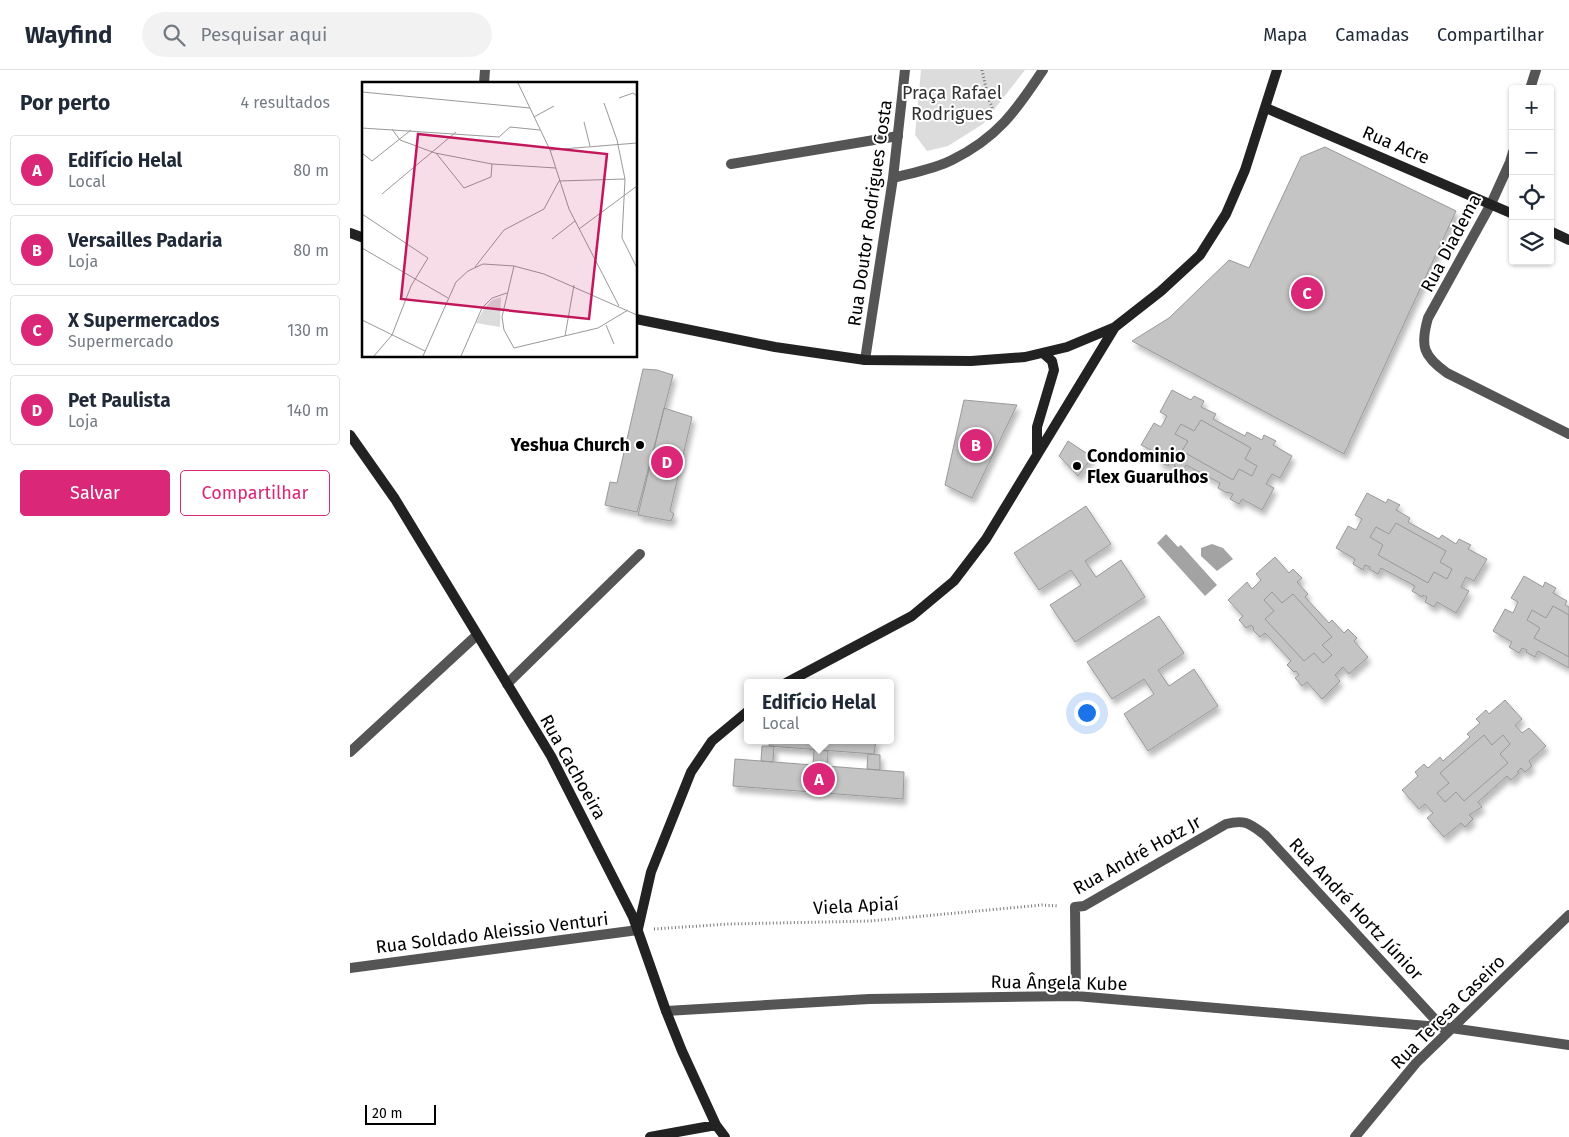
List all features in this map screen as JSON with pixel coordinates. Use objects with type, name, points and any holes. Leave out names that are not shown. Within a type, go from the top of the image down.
[{"type":"main road","points":[[638,319],[776,347],[866,360],[971,361],[1025,356],[1067,348],[1115,327],[1161,292],[1200,255],[1226,214],[1266,108],[1277,70]]},
{"type":"main road","name":"Rua Acre","points":[[1266,108],[1509,212]]},
{"type":"main road","points":[[350,233],[362,237]]},
{"type":"main road","points":[[1554,233],[1569,240]]},
{"type":"main road","points":[[794,679],[912,616],[954,581],[986,539],[1115,327]]},
{"type":"main road","points":[[1037,453],[1038,426],[1054,370],[1052,361],[1043,353]]},
{"type":"main road","name":"Rua Cachoeira","points":[[350,435],[395,499],[551,756],[633,917],[682,1051],[716,1125],[725,1137]]},
{"type":"main road","points":[[638,930],[651,872],[691,772],[712,741],[744,714]]},
{"type":"main road","points":[[650,1137],[716,1125]]},
{"type":"street","name":"Rua Doutor Rodrigues Costa","points":[[866,360],[893,178],[906,70]]},
{"type":"street","points":[[893,178],[951,161],[989,138],[1016,110],[1043,70]]},
{"type":"street","points":[[1531,85],[1536,70]]},
{"type":"street","points":[[731,164],[898,136]]},
{"type":"street","name":"Rua Diadema","points":[[1509,164],[1491,204],[1428,318],[1424,335],[1425,350],[1433,363],[1447,373],[1569,434]]},
{"type":"street","points":[[507,684],[640,554]]},
{"type":"street","points":[[350,752],[477,635]]},
{"type":"street","name":"Rua André Hotz Jr","points":[[1076,996],[1075,907],[1084,906],[1226,824],[1240,821]]},
{"type":"street","name":"Rua André Hortz Júnior","points":[[1240,821],[1252,826],[1265,835],[1447,1028]]},
{"type":"street","name":"Rua Teresa Caseiro","points":[[1355,1137],[1447,1028],[1569,915]]},
{"type":"street","name":"Rua Soldado Aleissio Venturi","points":[[350,968],[638,930]]},
{"type":"street","name":"Rua Ângela Kube","points":[[666,1011],[869,1000],[1076,996],[1447,1028],[1569,1046]]},
{"type":"path","points":[[982,70],[988,97],[994,110]]},
{"type":"path","name":"Viela Apiaí","points":[[638,930],[729,924],[870,921],[1042,905],[1075,907]]},
{"type":"green space","name":"Praça Rafael Rodrigues","points":[[921,70],[1025,70],[983,124],[948,146],[927,151],[915,135]]},
{"type":"shaded area","points":[[1166,534],[1178,547],[1181,545],[1217,585],[1205,596],[1157,543]]},
{"type":"shaded area","points":[[1212,544],[1223,548],[1233,559],[1217,571],[1201,556],[1201,548]]},
{"type":"building","points":[[1325,147],[1456,211],[1344,454],[1132,341],[1169,318],[1229,260],[1249,268],[1301,157]]},
{"type":"building","name":"Yeshua Church","points":[[643,369],[657,370],[673,375],[637,512],[605,505],[610,482],[617,483]]},
{"type":"building","points":[[1172,390],[1191,400],[1194,396],[1204,401],[1201,407],[1216,414],[1213,419],[1245,436],[1247,432],[1262,440],[1264,435],[1276,441],[1273,445],[1292,456],[1280,478],[1272,474],[1266,484],[1274,488],[1262,510],[1242,499],[1239,504],[1230,499],[1233,494],[1218,488],[1220,483],[1186,465],[1183,471],[1174,466],[1175,464],[1170,461],[1168,466],[1158,461],[1161,455],[1141,445],[1154,423],[1161,427],[1167,416],[1160,412]]},
{"type":"building","points":[[964,400],[1017,405],[972,498],[945,485]]},
{"type":"building","points":[[664,408],[692,417],[670,511],[674,514],[671,521],[638,515]]},
{"type":"building","points":[[1201,420],[1251,448],[1245,459],[1257,466],[1252,476],[1239,469],[1233,480],[1182,451],[1188,441],[1175,434],[1181,424],[1194,431]]},
{"type":"building","name":"Condominio Flex Guarulhos","points":[[1068,441],[1092,457],[1078,476],[1059,456]]},
{"type":"building","points":[[1367,493],[1386,503],[1388,499],[1400,505],[1396,510],[1410,518],[1408,522],[1439,539],[1442,535],[1456,544],[1459,539],[1471,545],[1468,549],[1487,559],[1474,581],[1466,577],[1461,587],[1469,591],[1456,613],[1437,602],[1434,607],[1425,602],[1427,597],[1423,595],[1422,597],[1412,591],[1415,586],[1381,568],[1378,574],[1365,565],[1363,570],[1353,564],[1355,559],[1336,548],[1348,526],[1356,530],[1362,519],[1355,515]]},
{"type":"building","points":[[1086,506],[1111,544],[1085,561],[1096,577],[1121,560],[1145,597],[1075,642],[1050,605],[1081,585],[1071,570],[1039,590],[1014,553]]},
{"type":"building","points":[[1396,523],[1446,551],[1440,562],[1452,569],[1447,579],[1434,572],[1428,583],[1378,555],[1383,545],[1370,537],[1376,527],[1389,534]]},
{"type":"building","points":[[1275,557],[1289,573],[1293,569],[1302,578],[1297,582],[1308,594],[1305,597],[1329,623],[1332,620],[1344,633],[1348,629],[1357,638],[1354,641],[1368,657],[1349,674],[1343,667],[1335,675],[1340,681],[1322,699],[1307,682],[1302,686],[1295,678],[1299,675],[1287,665],[1291,661],[1265,633],[1260,637],[1251,625],[1246,628],[1239,620],[1243,616],[1228,600],[1247,582],[1252,589],[1261,580],[1256,574]]},
{"type":"building","points":[[1524,576],[1543,587],[1545,582],[1556,588],[1553,593],[1567,601],[1565,605],[1569,607],[1569,668],[1538,651],[1535,657],[1522,648],[1519,653],[1509,647],[1512,642],[1493,631],[1505,609],[1513,613],[1518,602],[1511,598]]},
{"type":"building","points":[[1272,592],[1282,603],[1293,594],[1332,637],[1322,645],[1332,655],[1323,663],[1314,653],[1304,661],[1265,619],[1274,611],[1264,600]]},
{"type":"building","points":[[1553,606],[1569,615],[1569,657],[1534,638],[1540,628],[1527,620],[1532,610],[1546,618]]},
{"type":"building","points":[[1159,616],[1184,653],[1158,670],[1169,686],[1194,669],[1218,706],[1148,751],[1124,714],[1154,694],[1144,679],[1112,699],[1087,662]]},
{"type":"building","points":[[1505,700],[1522,719],[1515,725],[1522,733],[1529,728],[1546,746],[1529,761],[1532,766],[1525,772],[1521,768],[1517,772],[1519,773],[1511,780],[1507,776],[1478,802],[1482,807],[1469,815],[1473,819],[1465,827],[1461,823],[1444,837],[1427,818],[1433,813],[1425,804],[1419,809],[1402,790],[1418,776],[1415,772],[1424,764],[1428,768],[1440,757],[1443,761],[1470,737],[1467,734],[1480,723],[1476,719],[1486,710],[1489,714]]},
{"type":"building","points":[[1484,735],[1492,745],[1503,735],[1510,744],[1500,754],[1508,763],[1464,801],[1456,792],[1445,802],[1437,793],[1449,783],[1440,773]]},
{"type":"building","points":[[769,744],[875,744],[874,754],[769,746]]},
{"type":"building","points":[[762,746],[774,746],[773,762],[761,761]]},
{"type":"building","points":[[814,750],[828,751],[827,766],[813,765]]},
{"type":"building","points":[[868,754],[880,755],[880,770],[867,769]]},
{"type":"building","points":[[735,759],[904,772],[903,799],[733,786]]},
{"type":"place","name":"X Supermercados","points":[[1307,293]]},
{"type":"place","name":"Yeshua Church","points":[[640,445]]},
{"type":"place","name":"Versailles Padaria","points":[[976,445]]},
{"type":"place","name":"Pet Paulista","points":[[667,462]]},
{"type":"place","name":"Condominio Flex Guarulhos","points":[[1077,466]]},
{"type":"place","name":"Edifício Helal","points":[[819,779]]}]
